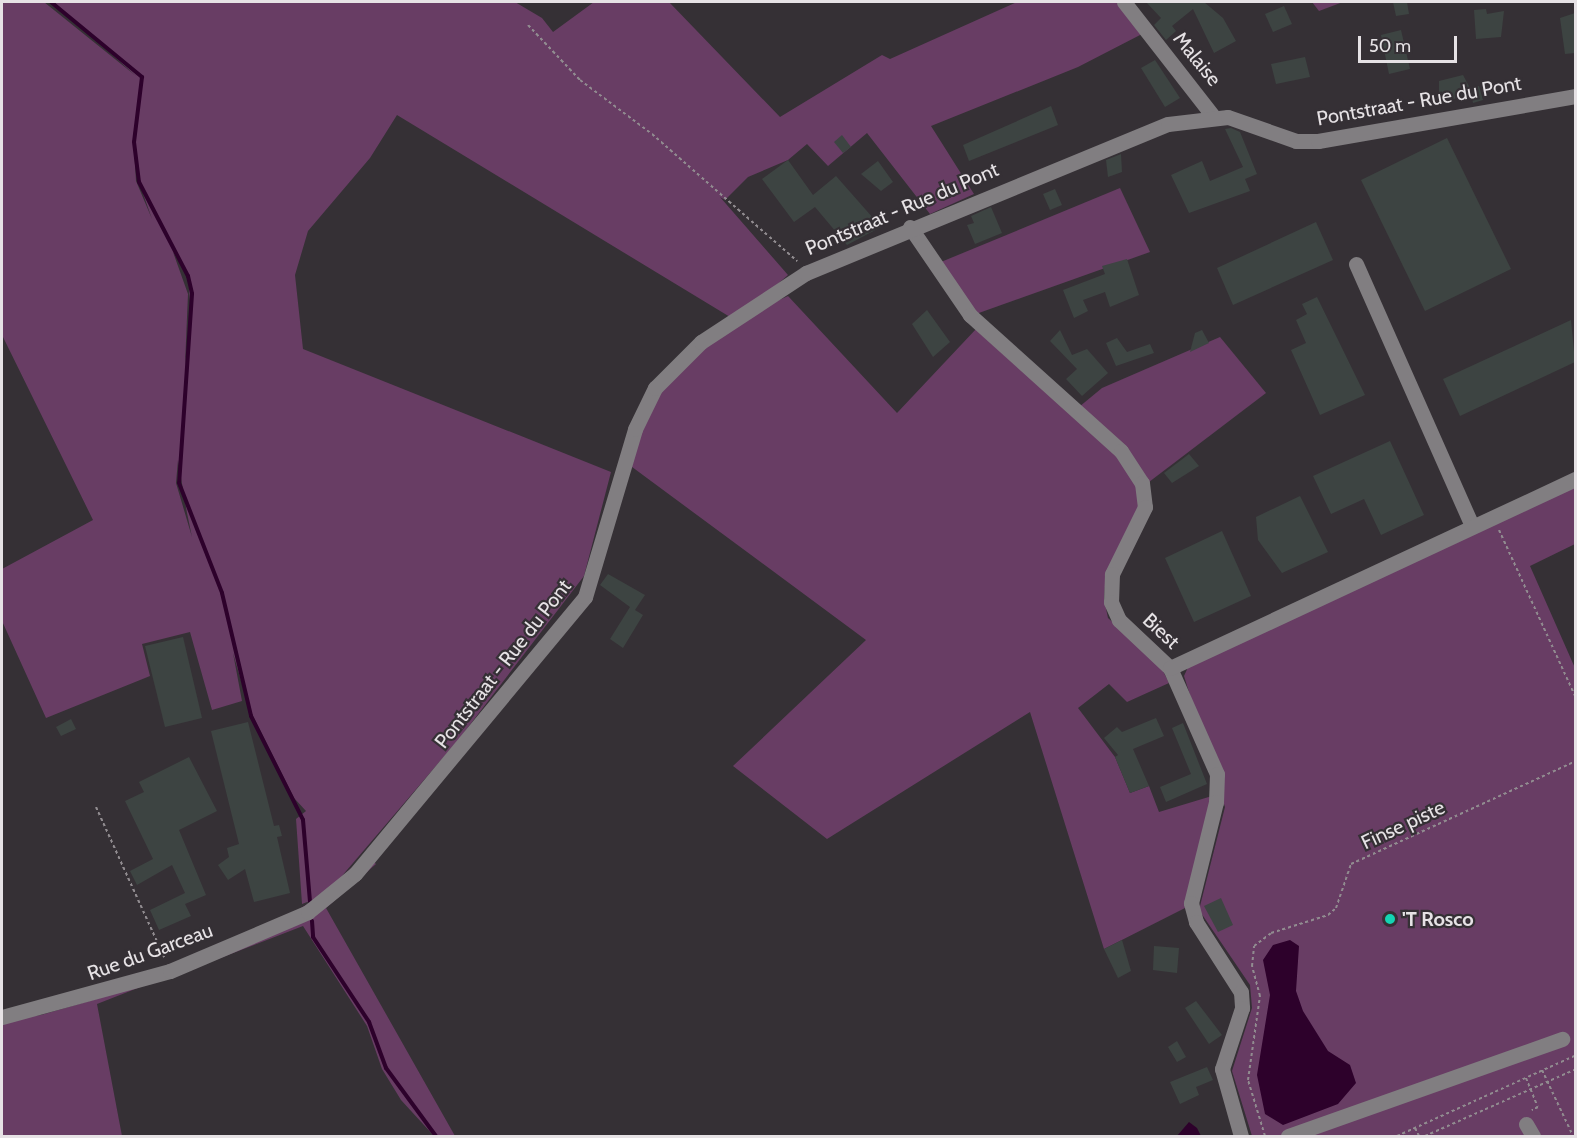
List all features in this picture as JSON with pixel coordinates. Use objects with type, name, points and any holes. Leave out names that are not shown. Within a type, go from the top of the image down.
[{"type":"street","name":"Malaise","points":[[1125,2],[1213,116]]},
{"type":"street","name":"Pontstraat - Rue du Pont","points":[[308,912],[355,874],[397,829],[585,597],[635,429],[664,376],[701,342],[806,273],[910,227],[1136,134],[1213,116],[1254,122],[1296,141],[1318,141],[1575,96]]},
{"type":"street","name":"Biest","points":[[910,227],[970,315],[1121,451],[1139,474],[1145,507],[1112,574],[1111,602],[1119,620],[1170,668],[1217,774],[1216,802],[1191,903],[1196,922],[1241,992],[1242,1008],[1222,1069],[1241,1137]]},
{"type":"street","points":[[1356,264],[1472,526]]},
{"type":"street","points":[[1170,668],[1575,479]]},
{"type":"street","name":"Rue du Garceau","points":[[2,1017],[170,971],[308,912]]},
{"type":"street","points":[[1288,1137],[1562,1039]]},
{"type":"path","points":[[528,25],[580,80],[660,141],[806,273]]},
{"type":"path","points":[[1492,517],[1575,698]]},
{"type":"path","name":"Finse piste","points":[[1265,1137],[1248,1080],[1260,996],[1251,957],[1254,946],[1271,933],[1328,915],[1336,908],[1351,864],[1575,761]]},
{"type":"path","points":[[96,807],[170,971]]},
{"type":"path","points":[[1397,1137],[1575,1055]]},
{"type":"path","points":[[1425,1137],[1575,1069]]},
{"type":"path","points":[[1542,1070],[1550,1080],[1573,1137]]},
{"type":"path","points":[[1526,1078],[1538,1107],[1528,1112],[1529,1130]]},
{"type":"path","points":[[1415,1128],[1419,1137]]},
{"type":"shaded area","points":[[2,2],[44,2],[136,76],[54,2],[515,2],[542,18],[553,32],[594,2],[669,2],[780,117],[882,55],[890,59],[1017,2],[1117,2],[1142,34],[1078,67],[931,126],[974,194],[930,214],[867,133],[828,166],[807,144],[788,160],[748,177],[725,200],[720,197],[788,275],[736,320],[788,296],[897,413],[977,328],[1125,462],[1136,479],[1139,513],[1106,574],[1104,599],[1108,618],[1160,665],[1169,683],[1127,702],[1109,684],[1078,708],[1115,757],[1130,793],[1149,786],[1159,812],[1212,796],[1185,908],[1104,949],[1030,712],[827,839],[733,766],[866,640],[628,464],[657,394],[676,367],[735,320],[397,115],[370,158],[308,231],[295,275],[303,349],[611,472],[584,576],[459,739],[341,877],[388,835],[328,894],[302,904],[296,819],[306,811],[294,798],[249,708],[233,653],[242,701],[212,710],[190,632],[142,644],[150,676],[46,718],[2,621],[2,569],[93,520],[2,335]],"holes":[[[133,131],[139,182],[152,219],[136,181]],[[173,252],[188,276],[191,313],[185,365],[188,294]],[[178,460],[192,537],[176,483]]]},
{"type":"shaded area","points":[[1312,2],[1343,2],[1319,11]]},
{"type":"shaded area","points":[[1120,188],[1150,252],[976,314],[941,262]]},
{"type":"shaded area","points":[[1220,337],[1266,393],[1149,482],[1079,407],[1102,388]]},
{"type":"shaded area","name":"'T Rosco","points":[[1575,486],[1575,544],[1530,566],[1575,668],[1575,1136],[1252,1136],[1232,1071],[1252,1008],[1250,985],[1199,910],[1225,807],[1184,676],[1189,665]]},
{"type":"shaded area","points":[[373,861],[376,864],[326,908],[455,1136],[434,1136],[401,1100],[382,1069],[367,1026],[303,926],[176,975],[246,944]]},
{"type":"shaded area","points":[[1290,940],[1299,946],[1296,991],[1303,1011],[1328,1051],[1350,1065],[1356,1083],[1338,1104],[1283,1125],[1265,1114],[1257,1075],[1270,995],[1263,960],[1273,945]]},
{"type":"shaded area","points":[[148,984],[97,1004],[122,1136],[2,1136],[2,1020],[41,1015]]},
{"type":"shaded area","points":[[1189,1122],[1197,1128],[1201,1136],[1177,1136]]},
{"type":"building","points":[[1146,2],[1204,2],[1223,18],[1236,41],[1214,53],[1193,9],[1172,26],[1176,31],[1166,40],[1154,25],[1161,18]]},
{"type":"building","points":[[1393,2],[1407,2],[1409,14],[1396,16]]},
{"type":"building","points":[[1284,6],[1292,24],[1273,32],[1265,14]]},
{"type":"building","points":[[1486,9],[1487,14],[1504,11],[1501,37],[1476,39],[1474,10]]},
{"type":"building","points":[[1575,13],[1575,53],[1565,54],[1560,18]]},
{"type":"building","points":[[1401,30],[1410,69],[1389,74],[1381,35]]},
{"type":"building","points":[[1305,57],[1310,77],[1276,84],[1271,64]]},
{"type":"building","points":[[1155,60],[1180,98],[1165,107],[1141,68]]},
{"type":"building","points":[[1463,75],[1470,88],[1479,86],[1483,100],[1473,103],[1471,94],[1439,103],[1439,81]]},
{"type":"building","points":[[1051,106],[1058,125],[969,161],[963,145]]},
{"type":"building","points":[[1231,128],[1240,132],[1257,174],[1245,179],[1250,191],[1189,213],[1171,175],[1202,161],[1210,181],[1243,167],[1225,129]]},
{"type":"building","points":[[842,135],[851,147],[843,153],[834,142]]},
{"type":"building","points":[[1447,138],[1511,269],[1425,311],[1361,180]]},
{"type":"building","points":[[1121,154],[1122,172],[1108,177],[1106,160]]},
{"type":"building","points":[[788,160],[813,195],[836,176],[881,227],[847,245],[815,207],[794,222],[762,179]]},
{"type":"building","points":[[878,161],[893,182],[881,191],[861,174]]},
{"type":"building","points":[[1055,189],[1062,205],[1050,210],[1043,194]]},
{"type":"building","points":[[991,207],[1002,233],[975,244],[967,225],[974,223],[971,216]]},
{"type":"building","points":[[1316,222],[1333,260],[1233,305],[1217,268]]},
{"type":"building","points":[[1127,259],[1139,295],[1110,307],[1105,292],[1083,300],[1088,311],[1074,318],[1063,290],[1105,274],[1102,266]]},
{"type":"building","points":[[1317,297],[1365,395],[1320,415],[1291,350],[1306,343],[1296,320],[1307,314],[1302,304]]},
{"type":"building","points":[[927,310],[950,342],[933,357],[912,324]]},
{"type":"building","points":[[1571,320],[1575,362],[1460,416],[1443,379]]},
{"type":"building","points":[[1060,330],[1072,355],[1087,349],[1108,373],[1082,396],[1066,379],[1077,369],[1050,341]]},
{"type":"building","points":[[1202,330],[1209,343],[1190,352],[1195,333]]},
{"type":"building","points":[[1117,338],[1127,352],[1150,344],[1154,353],[1116,366],[1106,343]]},
{"type":"building","points":[[1390,441],[1424,515],[1381,535],[1364,499],[1331,514],[1313,476]]},
{"type":"building","points":[[1189,454],[1199,466],[1172,483],[1164,473]]},
{"type":"building","points":[[1300,496],[1328,552],[1282,573],[1258,540],[1256,517]]},
{"type":"building","points":[[1222,531],[1251,596],[1194,622],[1165,558]]},
{"type":"building","points":[[608,574],[645,595],[635,610],[643,615],[623,648],[610,639],[630,607],[600,585]]},
{"type":"building","points":[[183,637],[202,718],[165,727],[145,646]]},
{"type":"building","points":[[1156,718],[1164,736],[1133,749],[1149,786],[1130,793],[1115,757],[1118,755],[1104,738],[1117,727],[1122,732]]},
{"type":"building","points":[[71,719],[76,729],[61,736],[56,727]]},
{"type":"building","points":[[248,722],[274,826],[279,825],[282,836],[277,837],[290,893],[254,902],[245,869],[228,880],[218,865],[229,857],[227,848],[239,844],[211,731]]},
{"type":"building","points":[[1183,723],[1207,784],[1166,802],[1160,787],[1191,774],[1172,728]]},
{"type":"building","points":[[189,757],[217,811],[179,830],[206,895],[185,904],[191,916],[159,930],[150,910],[185,893],[172,865],[137,885],[130,871],[153,859],[125,801],[144,792],[139,782]]},
{"type":"building","points":[[1221,898],[1233,925],[1218,932],[1204,906]]},
{"type":"building","points":[[1122,940],[1131,971],[1118,978],[1104,949]]},
{"type":"building","points":[[1154,946],[1179,948],[1177,973],[1153,970]]},
{"type":"building","points":[[1196,1001],[1222,1035],[1209,1044],[1185,1008]]},
{"type":"building","points":[[1177,1041],[1186,1057],[1177,1062],[1168,1047]]},
{"type":"building","points":[[1207,1067],[1213,1080],[1196,1087],[1199,1095],[1180,1104],[1170,1082]]},
{"type":"waterway","points":[[51,2],[142,77],[134,142],[139,182],[188,276],[192,294],[179,483],[222,593],[251,716],[303,820],[310,902]]},
{"type":"waterway","points":[[312,921],[313,937],[369,1022],[386,1068],[436,1136]]},
{"type":"place","name":"'T Rosco","points":[[1390,919]]}]
